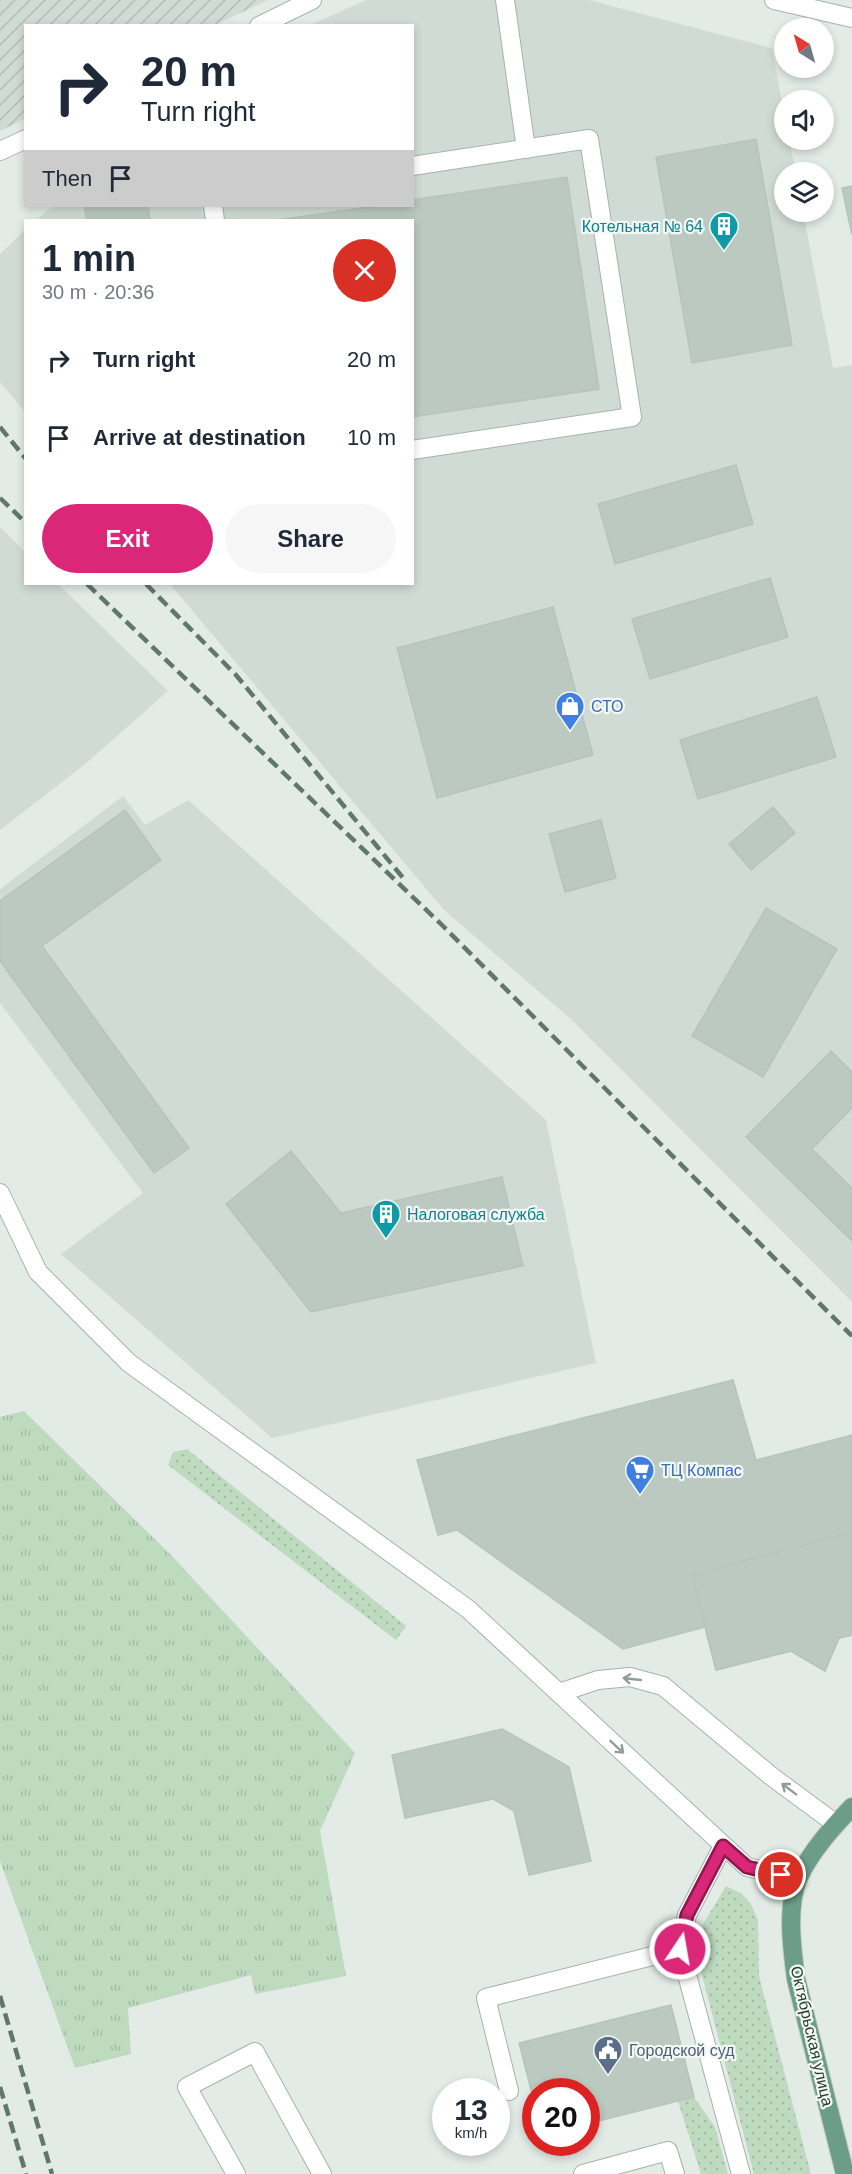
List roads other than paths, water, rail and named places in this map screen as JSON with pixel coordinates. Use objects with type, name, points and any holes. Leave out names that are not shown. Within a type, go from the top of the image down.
[{"type":"main road","name":"Октябрьская улица","points":[[845,2174],[795,1970],[791,1922],[798,1879],[811,1857],[836,1824],[852,1808]]},
{"type":"street","points":[[263,24],[312,0]]},
{"type":"street","points":[[505,0],[526,149]]},
{"type":"street","points":[[774,0],[852,18]]},
{"type":"street","points":[[414,166],[589,139],[632,417],[414,450]]},
{"type":"street","points":[[0,151],[24,140]]},
{"type":"street","points":[[0,1193],[38,1272],[129,1363],[468,1609],[747,1867],[798,1879]]},
{"type":"street","points":[[559,1693],[597,1680],[630,1677],[663,1686],[771,1776],[836,1824]]},
{"type":"street","points":[[723,1846],[687,1915],[680,1949],[741,2174]]},
{"type":"street","points":[[506,2078],[486,1998],[680,1949]]},
{"type":"street","points":[[236,2174],[187,2087],[255,2052],[322,2174]]},
{"type":"street","points":[[583,2174],[668,2151],[675,2174]]},
{"type":"railway","points":[[0,427],[24,457]]},
{"type":"railway","points":[[0,498],[24,521]]},
{"type":"railway","points":[[88,585],[443,926],[852,1336]]},
{"type":"railway","points":[[147,585],[236,675],[404,879]]},
{"type":"railway","points":[[0,1996],[52,2174]]},
{"type":"railway","points":[[0,2087],[26,2174]]},
{"type":"place","name":"Котельная № 64","points":[[724,252]]},
{"type":"place","name":"СТО","points":[[570,732]]},
{"type":"place","name":"Налоговая служба","points":[[386,1240]]},
{"type":"place","name":"ТЦ Компас","points":[[640,1496]]},
{"type":"place","name":"Городской суд","points":[[608,2076]]}]
